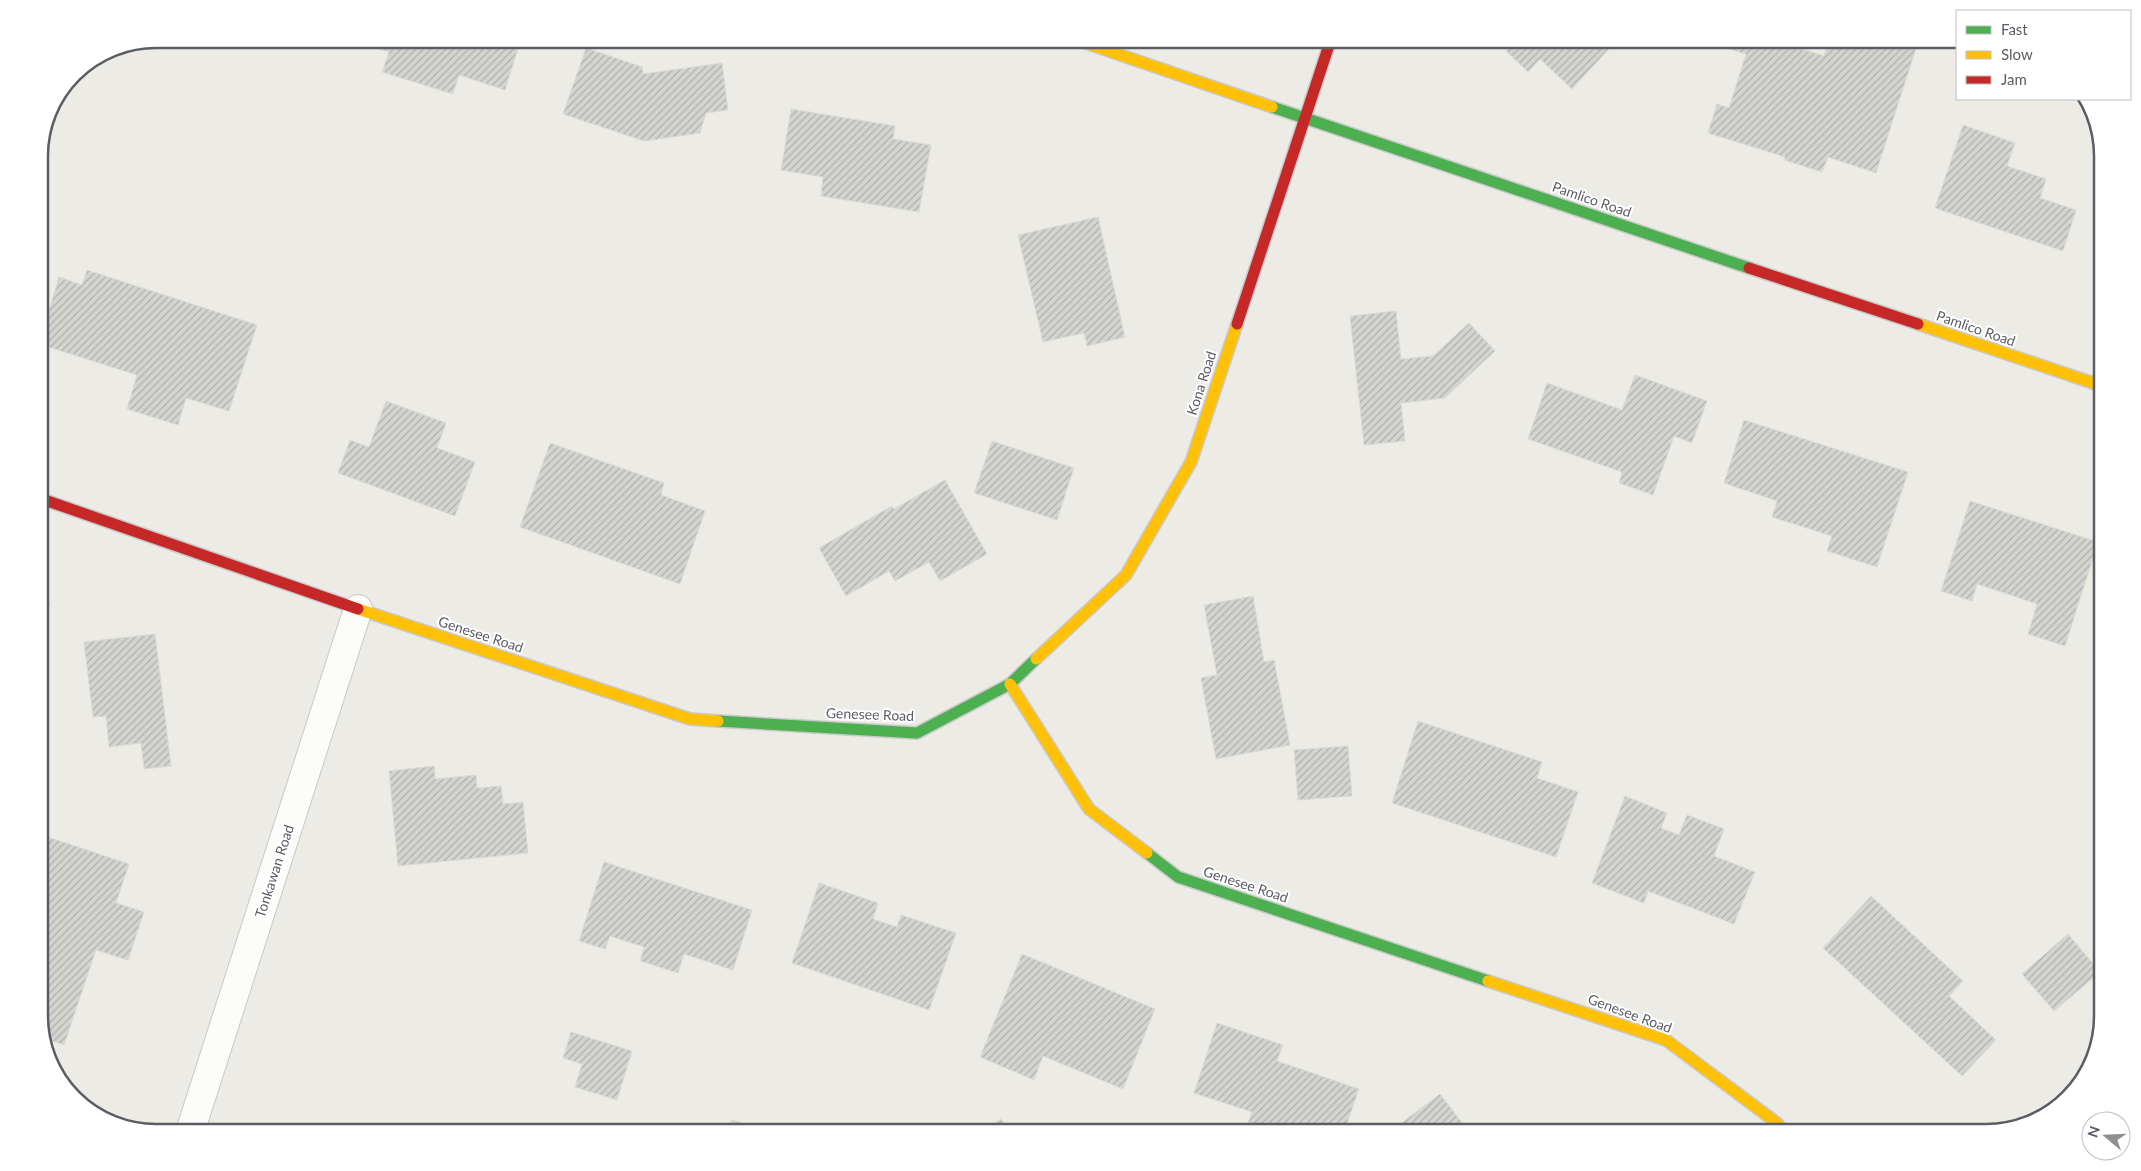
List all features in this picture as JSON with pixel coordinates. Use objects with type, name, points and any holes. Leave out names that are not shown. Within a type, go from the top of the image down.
[{"type":"street","name":"Pamlico Road","points":[[1100,48],[2093,383]]},
{"type":"street","name":"Kona Road","points":[[1010,684],[1126,575],[1192,462],[1328,48]]},
{"type":"street","name":"Genesee Road","points":[[48,501],[358,609],[690,719],[917,733],[1010,684],[1089,809],[1178,877],[1666,1040],[1778,1124]]},
{"type":"street","name":"Tonkawan Road","points":[[193,1124],[358,609]]},
{"type":"building","points":[[376,48],[518,48],[505,90],[459,75],[453,94],[382,72],[389,52]]},
{"type":"building","points":[[586,48],[642,67],[643,74],[722,63],[728,110],[706,113],[700,133],[644,141],[563,114]]},
{"type":"building","points":[[1508,48],[1610,48],[1572,89],[1540,59],[1528,72],[1506,51]]},
{"type":"building","points":[[1726,48],[1799,48],[1824,56],[1826,48],[1916,48],[1876,173],[1828,157],[1822,172],[1784,160],[1785,157],[1708,133],[1717,104],[1729,108],[1746,54]]},
{"type":"building","points":[[791,109],[895,126],[893,139],[931,145],[919,212],[821,196],[823,177],[781,170]]},
{"type":"building","points":[[1963,125],[2015,143],[2007,166],[2046,179],[2040,198],[2076,210],[2063,251],[1935,208]]},
{"type":"building","points":[[1098,217],[1125,337],[1087,346],[1084,333],[1043,342],[1018,235]]},
{"type":"building","points":[[87,270],[257,325],[229,411],[186,398],[178,425],[127,409],[137,375],[48,347],[48,314],[59,277],[82,285]]},
{"type":"building","points":[[1396,311],[1401,359],[1433,356],[1469,323],[1495,351],[1445,398],[1401,403],[1405,441],[1364,445],[1350,316]]},
{"type":"building","points":[[1635,375],[1707,401],[1692,443],[1674,436],[1653,495],[1619,483],[1622,472],[1528,439],[1547,383],[1622,410]]},
{"type":"building","points":[[386,401],[446,423],[437,448],[475,462],[455,516],[338,473],[350,440],[369,447]]},
{"type":"building","points":[[1744,420],[1908,472],[1877,567],[1827,551],[1832,536],[1772,517],[1777,501],[1724,483]]},
{"type":"building","points":[[992,441],[1074,468],[1057,520],[974,493]]},
{"type":"building","points":[[550,443],[664,483],[661,495],[705,511],[680,584],[520,527]]},
{"type":"building","points":[[945,480],[987,554],[940,581],[929,562],[895,581],[889,571],[846,596],[819,548],[892,506],[894,509]]},
{"type":"building","points":[[1970,501],[2093,541],[2093,556],[2065,646],[2028,634],[2037,604],[1977,584],[1972,601],[1941,591]]},
{"type":"building","points":[[1253,596],[1264,662],[1274,660],[1290,745],[1216,759],[1201,678],[1217,675],[1204,605]]},
{"type":"building","points":[[155,634],[171,766],[144,769],[141,743],[109,747],[106,716],[93,717],[84,642]]},
{"type":"building","points":[[1418,721],[1542,762],[1537,778],[1578,792],[1556,857],[1392,803]]},
{"type":"building","points":[[1348,746],[1352,796],[1298,800],[1294,750]]},
{"type":"building","points":[[434,766],[435,779],[476,775],[477,788],[501,786],[503,804],[523,802],[528,853],[398,866],[389,771]]},
{"type":"building","points":[[1625,796],[1667,813],[1661,828],[1679,835],[1687,815],[1724,829],[1714,856],[1755,872],[1734,924],[1648,891],[1644,903],[1592,883]]},
{"type":"building","points":[[48,837],[129,864],[116,903],[144,912],[128,960],[96,950],[64,1045],[51,1040],[48,1023]]},
{"type":"building","points":[[604,862],[752,910],[733,970],[684,954],[678,973],[640,961],[644,947],[610,936],[605,949],[579,941]]},
{"type":"building","points":[[819,883],[878,903],[873,919],[897,927],[901,915],[956,933],[929,1010],[792,963]]},
{"type":"building","points":[[1871,896],[1963,981],[1949,996],[1996,1040],[1962,1076],[1823,948]]},
{"type":"building","points":[[2068,934],[2094,965],[2094,977],[2054,1011],[2022,974]]},
{"type":"building","points":[[1022,954],[1155,1009],[1123,1089],[1043,1056],[1034,1080],[980,1057]]},
{"type":"building","points":[[1217,1023],[1283,1045],[1277,1061],[1359,1089],[1347,1124],[1248,1124],[1252,1112],[1194,1093]]},
{"type":"building","points":[[571,1032],[632,1051],[617,1100],[575,1087],[582,1064],[563,1058]]},
{"type":"building","points":[[1440,1094],[1463,1124],[1400,1124]]},
{"type":"building","points":[[1001,1119],[1004,1124],[993,1124]]},
{"type":"building","points":[[732,1120],[745,1124],[731,1124]]},
{"type":"traffic: fast","points":[[1272,107],[1749,268]]},
{"type":"traffic: fast","points":[[718,721],[917,733],[1010,684],[1036,659]]},
{"type":"traffic: fast","points":[[1147,853],[1178,877],[1488,981]]},
{"type":"traffic: slow","points":[[1100,48],[1272,107]]},
{"type":"traffic: slow","points":[[1036,659],[1126,575],[1191,462],[1237,324]]},
{"type":"traffic: slow","points":[[1918,324],[2093,383]]},
{"type":"traffic: slow","points":[[358,609],[690,719],[718,721]]},
{"type":"traffic: slow","points":[[1010,684],[1089,809],[1147,853]]},
{"type":"traffic: slow","points":[[1488,981],[1666,1040],[1778,1124]]},
{"type":"traffic: jam","points":[[1237,324],[1328,48]]},
{"type":"traffic: jam","points":[[1749,268],[1918,324]]},
{"type":"traffic: jam","points":[[48,501],[358,609]]}]
